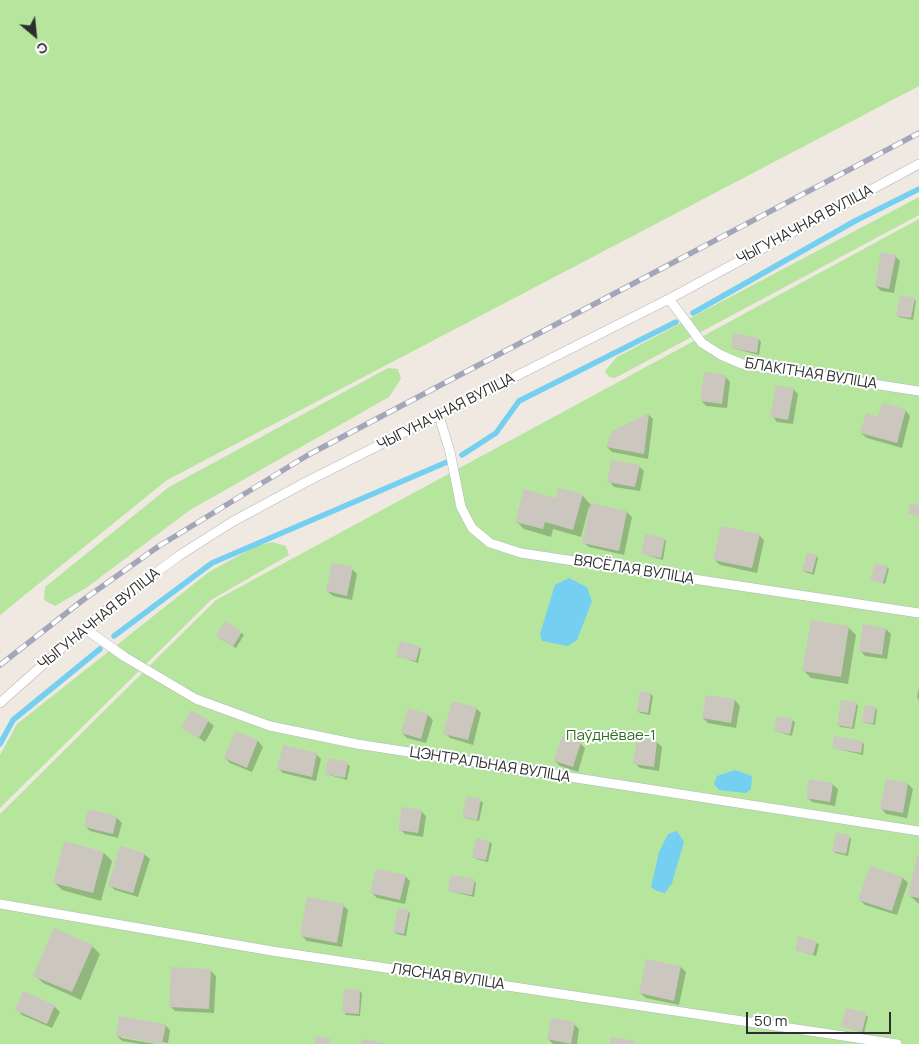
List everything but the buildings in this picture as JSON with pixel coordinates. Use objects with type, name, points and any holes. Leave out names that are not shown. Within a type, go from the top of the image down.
[{"type":"lane","name":"ЧЫГУНАЧНАЯ ВУЛІЦА","points":[[0,703],[84,628],[180,555],[232,522],[306,482],[669,299],[919,164]]},
{"type":"lane","name":"БЛАКІТНАЯ ВУЛІЦА","points":[[669,299],[702,343],[720,355],[742,364],[919,391]]},
{"type":"lane","name":"ВЯСЁЛАЯ ВУЛІЦА","points":[[439,416],[450,452],[461,507],[472,528],[490,543],[521,553],[919,613]]},
{"type":"lane","name":"ЦЭНТРАЛЬНАЯ ВУЛІЦА","points":[[84,628],[124,657],[196,699],[270,726],[357,744],[919,831]]},
{"type":"lane","name":"ЛЯСНАЯ ВУЛІЦА","points":[[0,904],[272,952],[897,1044]]},
{"type":"green space","points":[[0,0],[919,0],[919,86],[167,480],[0,615]]},
{"type":"green space","points":[[919,197],[919,215],[615,378],[609,377],[605,371],[617,357]]},
{"type":"green space","name":"Паўднёвае-1","points":[[919,219],[919,1044],[0,1044],[0,814],[216,600]]},
{"type":"green space","points":[[388,368],[398,369],[401,379],[389,397],[190,510],[86,588],[55,606],[44,600],[45,587],[169,487]]},
{"type":"green space","points":[[273,542],[286,546],[289,555],[211,600],[0,808],[0,755],[17,724],[209,572],[256,546]]},
{"type":"water","points":[[569,578],[587,587],[592,601],[577,640],[568,646],[542,641],[540,634],[555,585]]},
{"type":"water","points":[[735,770],[752,776],[751,789],[746,793],[719,790],[714,784],[717,776]]},
{"type":"water","points":[[677,831],[684,842],[672,883],[665,893],[657,891],[651,887],[659,852],[668,834]]},
{"type":"waterway","points":[[693,313],[855,221],[919,189]]},
{"type":"waterway","points":[[462,455],[496,433],[519,401],[676,322]]},
{"type":"waterway","points":[[114,636],[212,563],[447,462]]},
{"type":"waterway","points":[[0,744],[13,720],[100,649]]},
{"type":"railway","points":[[0,665],[83,600],[159,546],[308,455],[919,133]]}]
